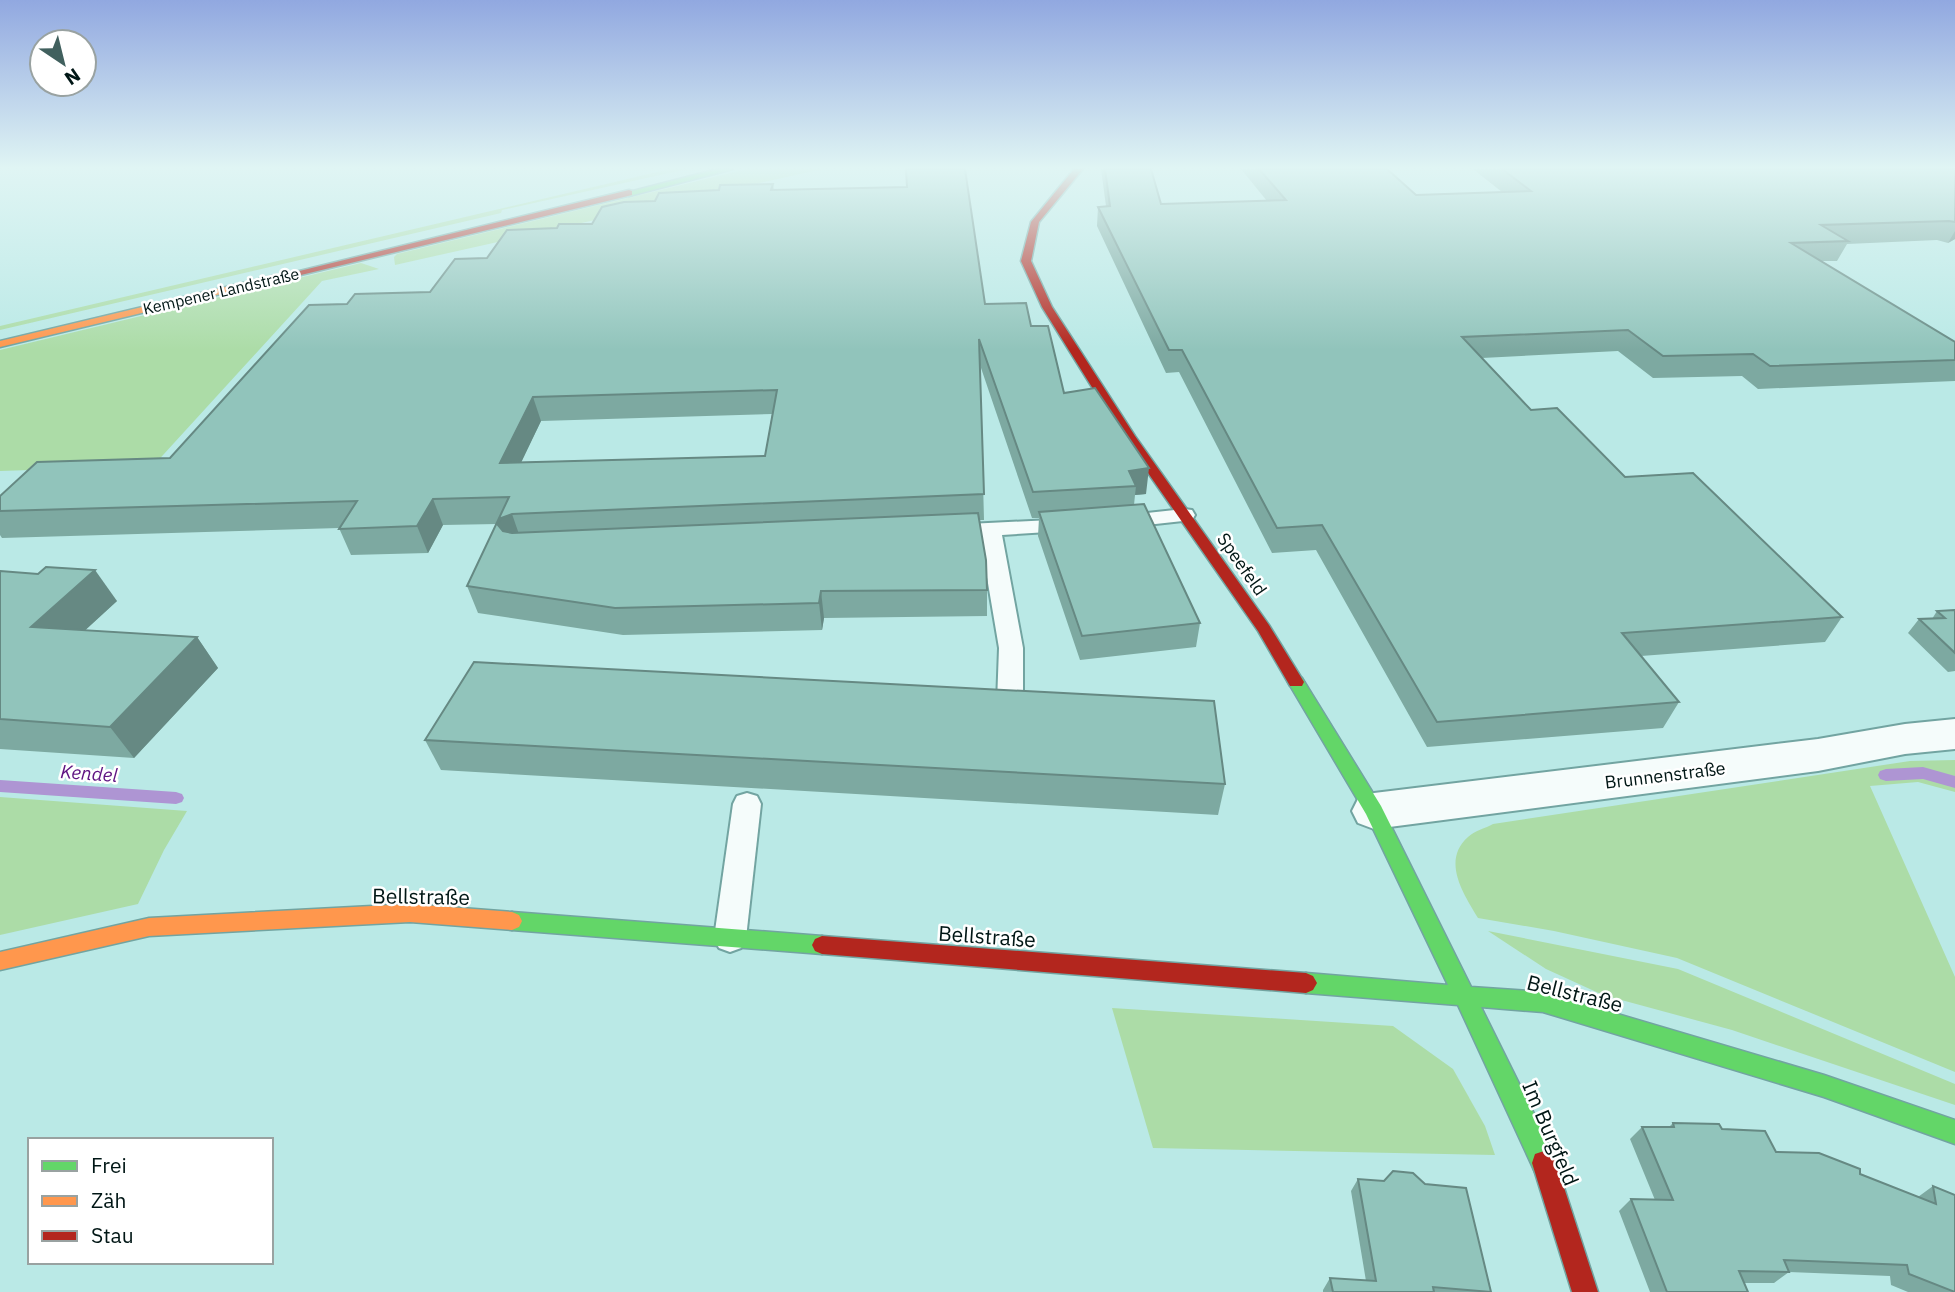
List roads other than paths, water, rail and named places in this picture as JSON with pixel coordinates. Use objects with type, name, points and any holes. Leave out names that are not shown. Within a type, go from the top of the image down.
[{"type":"street","name":"Kempener Landstraße","points":[[0,344],[478,229]]},
{"type":"street","name":"Speefeld","points":[[1033,229],[1026,261],[1055,319],[1129,437],[1264,629],[1322,722],[1374,811],[1464,995]]},
{"type":"street","name":"Brunnenstraße","points":[[1374,811],[1818,755],[1905,739],[1955,734]]},
{"type":"street","name":"Bellstraße","points":[[0,961],[149,927],[410,913],[1464,995],[1543,1002],[1824,1086],[1955,1132]]},
{"type":"street","name":"Im Burgfeld","points":[[1464,995],[1538,1146],[1585,1292]]},
{"type":"lane","points":[[921,532],[1092,524],[1184,515]]},
{"type":"lane","points":[[990,529],[1011,648],[1010,703]]},
{"type":"lane","points":[[730,937],[747,804]]},
{"type":"waterway","name":"Kendel","points":[[1886,775],[1923,773],[1955,782]]},
{"type":"waterway","name":"Kendel","points":[[0,786],[176,798]]}]
